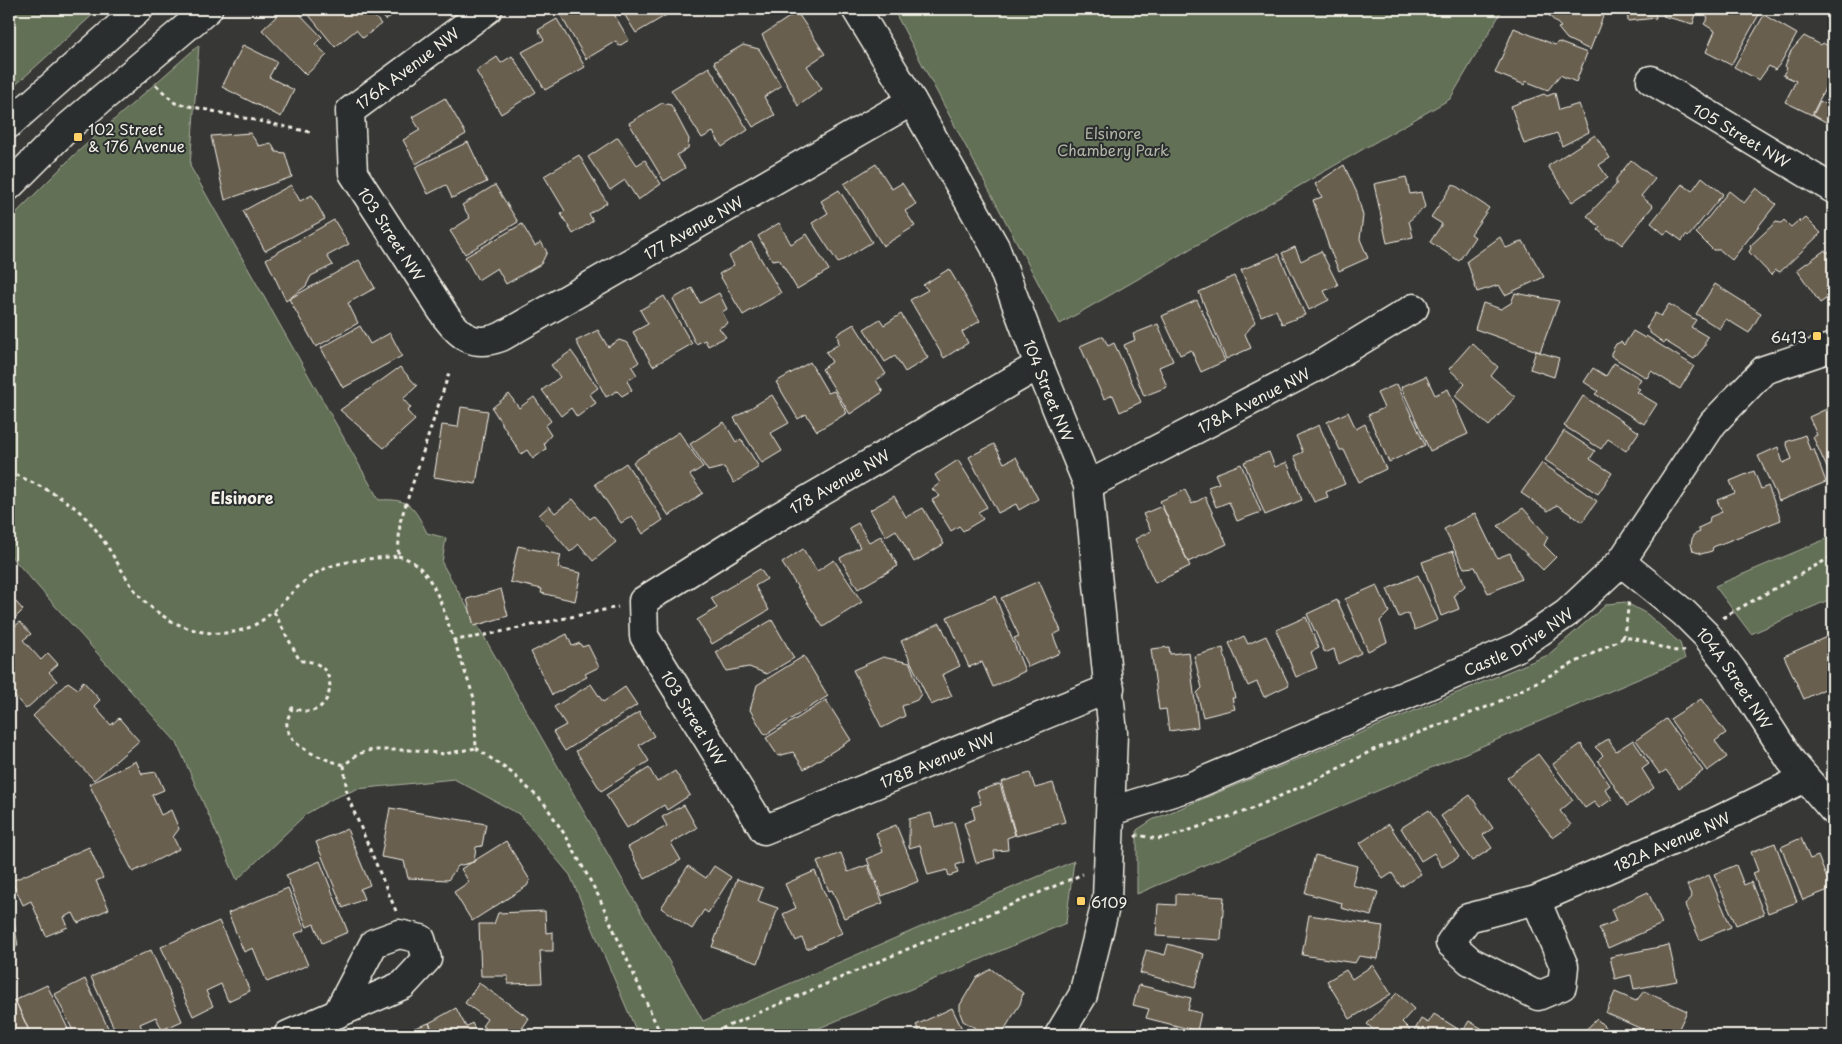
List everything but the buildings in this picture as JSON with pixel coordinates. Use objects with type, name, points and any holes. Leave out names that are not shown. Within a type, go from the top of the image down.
[{"type":"street","points":[[9,124],[139,9]]},
{"type":"street","points":[[9,186],[68,127],[208,9]]},
{"type":"street","name":"176A Avenue NW","points":[[350,111],[488,9]]},
{"type":"street","name":"104 Street NW","points":[[856,9],[912,101],[995,248],[1039,365],[1088,485],[1110,688],[1113,733],[1107,899],[1084,996],[1059,1035]]},
{"type":"street","name":"105 Street NW","points":[[1651,80],[1833,189]]},
{"type":"street","name":"177 Avenue NW","points":[[472,340],[488,342],[501,338],[912,101]]},
{"type":"street","name":"103 Street NW","points":[[350,111],[353,173],[446,316],[462,336],[472,340]]},
{"type":"street","name":"178A Avenue NW","points":[[1088,485],[1320,366],[1414,308]]},
{"type":"street","name":"Castle Drive NW","points":[[1111,811],[1192,786],[1516,648],[1567,613],[1621,562],[1713,423],[1764,370],[1833,347]]},
{"type":"street","name":"178 Avenue NW","points":[[643,601],[761,526],[1039,365]]},
{"type":"street","name":"104A Street NW","points":[[1621,562],[1684,613],[1706,635],[1733,671],[1786,754],[1833,810]]},
{"type":"street","name":"103 Street NW","points":[[643,601],[644,636],[764,830]]},
{"type":"street","name":"178B Avenue NW","points":[[764,830],[1110,688]]},
{"type":"street","name":"182A Avenue NW","points":[[1536,900],[1715,822],[1805,778]]},
{"type":"street","points":[[288,1035],[337,1014]]},
{"type":"path","points":[[152,81],[175,103],[310,132]]},
{"type":"path","points":[[398,556],[400,522],[450,370]]},
{"type":"path","points":[[9,470],[59,496],[84,516],[104,541],[138,593],[152,607],[169,619],[200,632],[220,633],[243,630],[257,624],[274,612],[299,587],[320,571],[339,564],[398,556],[416,562],[431,582],[474,698],[476,748]]},
{"type":"path","points":[[706,1035],[1085,872],[1109,853],[1138,835],[1157,839],[1169,838],[1249,810],[1318,779],[1373,750],[1492,705],[1623,638],[1634,637],[1676,652],[1689,649],[1729,614],[1833,556]]},
{"type":"path","points":[[454,640],[476,637],[643,601]]},
{"type":"path","points":[[274,612],[300,660],[310,660],[322,666],[329,676],[330,686],[327,697],[320,706],[311,711],[292,708],[286,727],[290,735],[302,748],[321,758],[344,765]]},
{"type":"path","points":[[344,765],[358,754],[372,750],[415,750],[444,754],[476,748],[512,773],[544,803],[566,838],[599,896],[662,1035]]},
{"type":"path","points":[[344,765],[347,795],[398,914]]},
{"type":"green space","points":[[9,9],[99,9],[9,91]]},
{"type":"green space","name":"Elsinore Chambery Park","points":[[893,9],[1503,9],[1450,99],[1060,324]]},
{"type":"green space","points":[[199,45],[190,166],[379,500],[398,501],[410,506],[427,533],[446,538],[442,563],[703,1021],[1074,861],[1066,923],[803,1035],[638,1035],[570,875],[519,814],[454,779],[357,789],[334,798],[306,814],[237,880],[177,743],[9,554],[9,220],[73,156]]},
{"type":"green space","points":[[1833,536],[1833,598],[1751,634],[1715,586]]},
{"type":"green space","points":[[1625,602],[1647,614],[1680,643],[1685,659],[1137,894],[1137,830],[1152,820],[1548,655],[1607,604]]},
{"type":"place","name":"102 Street & 176 Avenue","points":[[78,137]]},
{"type":"place","name":"6413","points":[[1817,336]]},
{"type":"place","name":"6109","points":[[1081,901]]},
{"type":"district","name":"Elsinore","points":[[242,497]]}]
